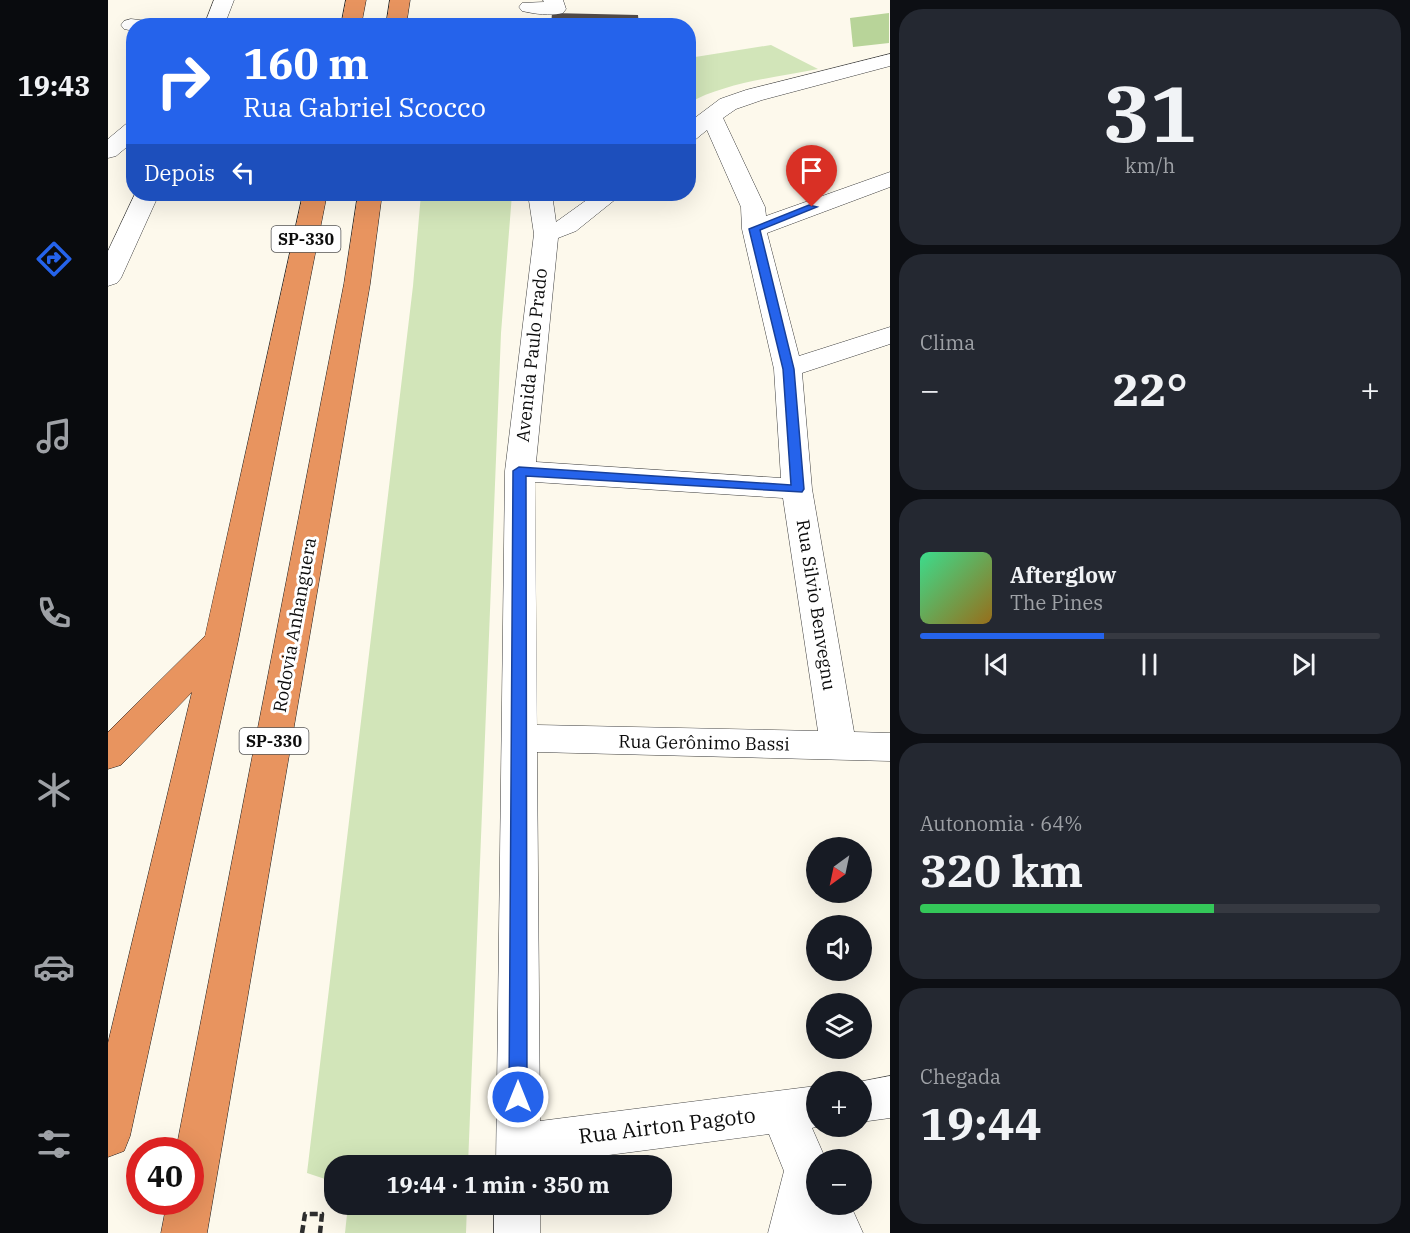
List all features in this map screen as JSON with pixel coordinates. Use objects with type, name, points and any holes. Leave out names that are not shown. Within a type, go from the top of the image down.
[{"type":"highway","points":[[353,18],[356,0]]},
{"type":"highway","points":[[397,18],[400,0]]},
{"type":"highway","name":"SP-330","points":[[108,1136],[221,641],[314,201]]},
{"type":"highway","name":"Rodovia Anhanguera","points":[[201,1137],[357,284],[369,201]]},
{"type":"highway","points":[[108,755],[221,641]]},
{"type":"highway","name":"Rodovia Anhanguera","points":[[184,1233],[187,1215]]},
{"type":"street","points":[[217,18],[224,0]]},
{"type":"street","points":[[529,11],[554,4]]},
{"type":"street","points":[[696,128],[728,104],[754,95],[890,60]]},
{"type":"street","name":"Rua Silvio Benvegnu","points":[[712,117],[753,207],[754,229],[788,369],[797,489],[838,746]]},
{"type":"street","points":[[108,152],[126,136]]},
{"type":"street","points":[[754,229],[890,178]]},
{"type":"street","points":[[108,278],[144,201]]},
{"type":"street","name":"Avenida Paulo Prado","points":[[518,1155],[519,471],[546,234],[541,201]]},
{"type":"street","points":[[546,234],[567,226],[601,201]]},
{"type":"street","points":[[788,369],[890,335]]},
{"type":"street","points":[[519,471],[797,489]]},
{"type":"street","name":"Rua Gerônimo Bassi","points":[[518,738],[890,747]]},
{"type":"street","points":[[872,1099],[890,1097]]},
{"type":"street","points":[[800,1109],[797,1150],[806,1168]]},
{"type":"street","name":"Rua Airton Pagoto","points":[[518,1155],[800,1109]]},
{"type":"street","points":[[790,1233],[806,1205]]},
{"type":"street","points":[[517,1215],[517,1233]]},
{"type":"street","points":[[831,1215],[840,1233]]},
{"type":"path","points":[[302,1233],[305,1214],[322,1214],[320,1233]]},
{"type":"green space","points":[[889,13],[889,43],[853,47],[850,18]]},
{"type":"green space","points":[[771,45],[818,69],[718,90],[696,100],[696,57]]},
{"type":"green space","points":[[420,201],[511,201],[501,333],[468,1155],[324,1155],[324,1179],[307,1173],[413,286]]},
{"type":"green space","points":[[347,1215],[467,1215],[466,1233],[345,1233]]},
{"type":"building","points":[[552,13],[638,15],[638,18],[552,18]]},
{"type":"route","points":[[518,1097],[519,471],[797,489],[788,369],[754,229],[812,207]]}]
